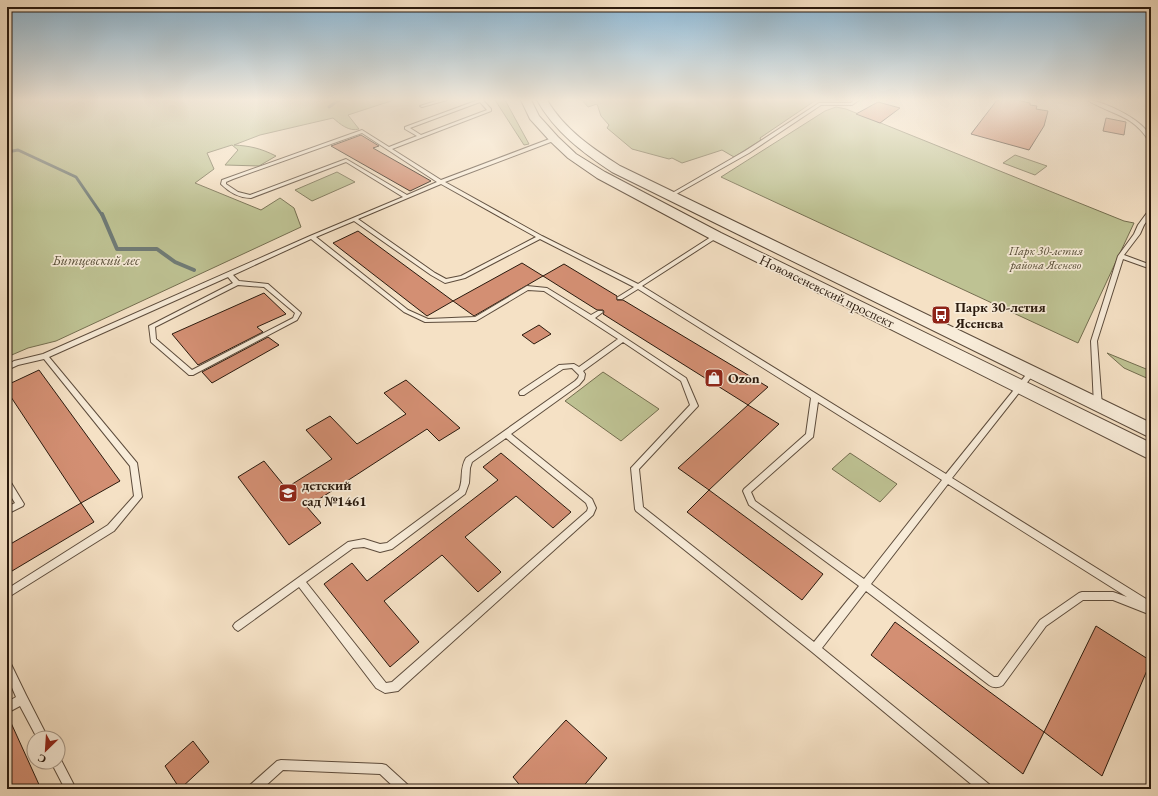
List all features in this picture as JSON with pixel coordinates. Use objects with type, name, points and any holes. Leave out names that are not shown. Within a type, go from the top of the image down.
[{"type":"street","name":"Новоясеневский проспект","points":[[571,137],[588,151],[616,169],[669,196],[1151,432]]},
{"type":"street","name":"Новоясеневский проспект","points":[[554,139],[572,156],[601,175],[716,236],[1151,452]]},
{"type":"lane","points":[[345,137],[231,178],[224,181],[223,184],[230,190],[244,197],[251,197],[346,160],[407,196]]},
{"type":"lane","points":[[372,137],[441,182],[540,237],[637,286],[1151,607]]},
{"type":"lane","points":[[390,148],[421,137]]},
{"type":"lane","points":[[669,196],[747,152],[770,137]]},
{"type":"lane","points":[[7,368],[16,363],[45,356],[407,196],[554,139]]},
{"type":"lane","points":[[1098,406],[1094,340],[1120,256],[1137,234],[1141,225],[1151,211]]},
{"type":"lane","points":[[355,219],[433,274],[445,280],[463,277],[540,237]]},
{"type":"lane","points":[[620,298],[716,236]]},
{"type":"lane","points":[[312,237],[406,311],[427,321],[476,319],[527,288],[545,289],[684,380],[694,406],[635,468],[639,509],[815,649],[986,789]]},
{"type":"lane","points":[[1120,256],[1151,267]]},
{"type":"lane","points":[[229,274],[237,283],[266,285],[298,313],[295,319],[191,373],[153,340],[152,326],[237,283]]},
{"type":"lane","points":[[591,318],[600,312]]},
{"type":"lane","points":[[580,369],[623,339]]},
{"type":"lane","points":[[7,594],[111,528],[138,497],[134,464],[45,356]]},
{"type":"lane","points":[[238,626],[351,545],[364,543],[380,548],[389,546],[462,492],[467,482],[465,468],[469,460],[577,383],[581,379],[582,374],[580,369],[574,366],[561,367],[522,393]]},
{"type":"lane","points":[[815,649],[1031,373]]},
{"type":"lane","points":[[815,398],[810,435],[747,491],[752,503],[865,584],[992,682],[1000,682],[1043,623],[1082,596],[1113,596],[1151,611]]},
{"type":"lane","points":[[300,581],[380,684],[385,688],[394,687],[590,513],[592,508],[589,501],[506,434]]},
{"type":"lane","points":[[7,483],[20,504],[7,511]]},
{"type":"lane","points":[[7,665],[22,699],[39,730]]},
{"type":"lane","points":[[7,708],[22,699]]},
{"type":"lane","points":[[254,789],[281,765],[382,769],[404,789]]},
{"type":"lane","points":[[60,770],[71,789]]},
{"type":"green space","name":"Битцевский лес","points":[[7,137],[254,137],[234,145],[255,148],[276,156],[259,166],[225,165],[238,150],[232,145],[207,153],[214,169],[195,183],[261,210],[280,198],[294,208],[301,227],[56,341],[28,348],[7,357]]},
{"type":"green space","points":[[519,137],[525,137],[529,144],[524,145]]},
{"type":"green space","points":[[618,137],[761,137],[761,140],[734,157],[722,150],[682,163],[672,158],[669,159],[632,149]]},
{"type":"green space","name":"Парк 30-летия района Ясенево","points":[[784,137],[916,137],[1124,221],[1134,223],[1078,343],[721,177]]},
{"type":"green space","points":[[1015,155],[1047,166],[1035,175],[1003,163]]},
{"type":"green space","points":[[337,172],[355,182],[312,201],[295,190]]},
{"type":"green space","points":[[1107,353],[1151,371],[1151,380],[1124,368]]},
{"type":"green space","points":[[603,372],[659,409],[621,441],[565,401]]},
{"type":"green space","points":[[850,453],[897,484],[880,502],[832,469]]},
{"type":"building","points":[[355,137],[365,137],[379,146],[373,148],[431,181],[410,191],[331,146]]},
{"type":"building","points":[[982,137],[1037,137],[1029,150]]},
{"type":"building","points":[[358,231],[453,301],[427,316],[333,243]]},
{"type":"building","points":[[522,263],[543,276],[474,316],[453,301]]},
{"type":"building","points":[[564,264],[617,296],[617,300],[623,300],[768,387],[748,405],[603,314],[603,310],[597,310],[543,276]]},
{"type":"building","points":[[264,293],[286,314],[257,327],[263,332],[198,365],[172,334]]},
{"type":"building","points":[[539,325],[551,334],[534,344],[522,335]]},
{"type":"building","points":[[268,337],[279,345],[212,383],[202,372]]},
{"type":"building","points":[[39,370],[120,481],[81,503],[7,391],[7,385]]},
{"type":"building","points":[[406,380],[460,428],[439,441],[427,429],[307,507],[321,523],[289,545],[238,477],[264,461],[286,488],[332,459],[306,430],[330,416],[357,444],[406,414],[384,393]]},
{"type":"building","points":[[748,405],[779,424],[709,490],[678,468]]},
{"type":"building","points":[[501,453],[571,512],[553,528],[516,496],[465,537],[501,572],[478,592],[442,555],[384,601],[419,642],[390,667],[324,584],[352,563],[367,581],[498,480],[483,467]]},
{"type":"building","points":[[709,490],[823,574],[802,600],[687,512]]},
{"type":"building","points":[[81,503],[94,522],[7,574],[7,546]]},
{"type":"building","points":[[895,622],[1044,732],[1023,774],[871,655]]},
{"type":"building","points":[[1096,626],[1151,661],[1102,776],[1044,732]]},
{"type":"building","points":[[7,714],[26,756],[26,770],[32,770],[41,789],[7,789]]},
{"type":"building","points":[[566,720],[607,758],[581,789],[523,789],[513,777]]},
{"type":"building","points":[[193,741],[209,762],[180,789],[165,766]]},
{"type":"waterway","points":[[7,152],[18,150],[76,177],[102,215]]},
{"type":"waterway","points":[[102,214],[117,249],[157,249],[175,262],[194,270]]},
{"type":"place","name":"Парк 30-летия Ясенева","points":[[941,315]]},
{"type":"place","name":"Ozon","points":[[714,378]]},
{"type":"place","name":"детский сад №1461","points":[[288,493]]}]
